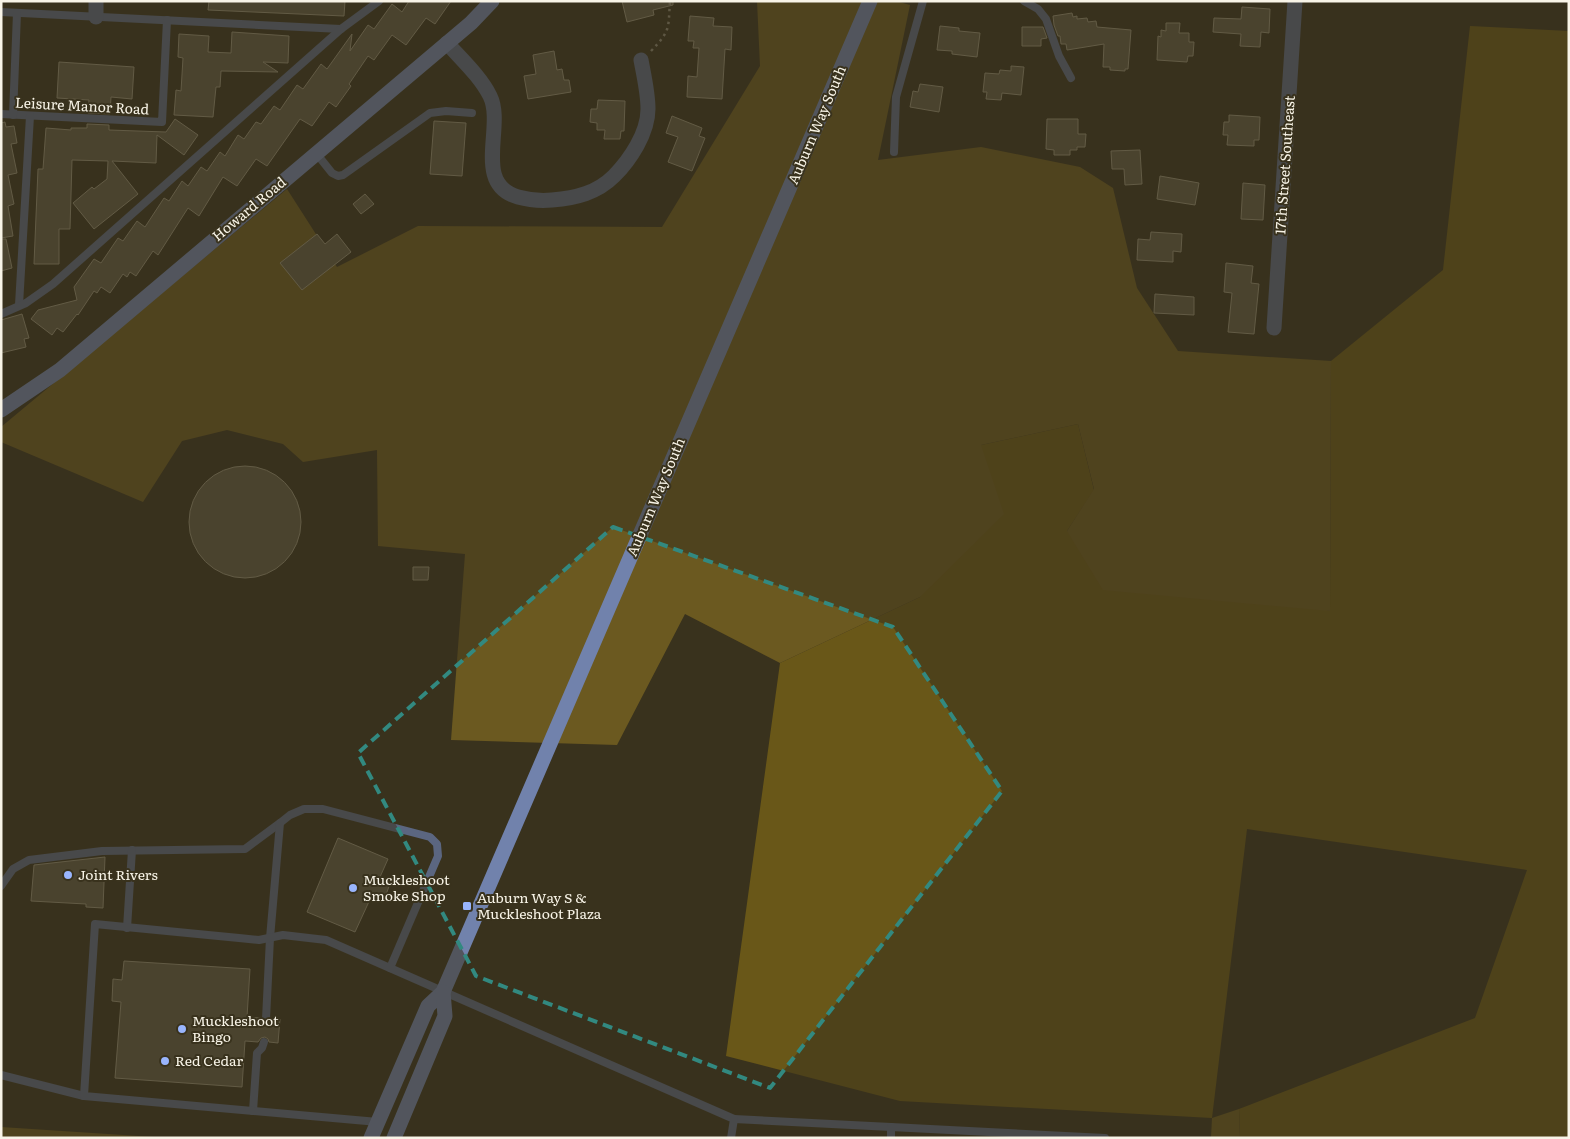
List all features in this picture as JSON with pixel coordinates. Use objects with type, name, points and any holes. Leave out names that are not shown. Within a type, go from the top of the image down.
[{"type":"main road","name":"Howard Road","points":[[1,410],[60,370],[447,43],[492,1]]},
{"type":"main road","name":"Auburn Way South","points":[[371,1138],[428,1006],[443,992],[870,1]]},
{"type":"main road","name":"Auburn Way South","points":[[394,1138],[445,1016],[443,992]]},
{"type":"street","points":[[96,1],[96,17]]},
{"type":"street","name":"17th Street Southeast","points":[[1274,328],[1295,1]]},
{"type":"street","points":[[447,43],[481,82],[491,97],[494,111],[492,163],[494,174],[502,188],[509,194],[526,199],[545,201],[587,194],[606,184],[620,169],[644,131],[648,110],[641,60]]},
{"type":"lane","points":[[1,314],[26,303],[53,284],[340,29],[379,1]]},
{"type":"lane","points":[[894,152],[896,98],[923,1]]},
{"type":"lane","points":[[1024,1],[1038,9],[1046,19],[1059,56],[1071,78]]},
{"type":"lane","points":[[1,12],[340,29]]},
{"type":"lane","points":[[13,115],[17,13]]},
{"type":"lane","name":"Leisure Manor Road","points":[[1,114],[162,122],[167,20]]},
{"type":"lane","points":[[316,153],[332,173],[338,176],[344,175],[430,113],[446,111],[472,113]]},
{"type":"lane","points":[[19,305],[30,116]]},
{"type":"lane","points":[[1,886],[13,869],[29,860],[102,851],[245,849],[290,815],[304,810],[323,809],[430,837],[437,844],[438,856],[390,968]]},
{"type":"lane","points":[[266,1018],[270,938],[280,823]]},
{"type":"lane","points":[[127,928],[132,850]]},
{"type":"lane","points":[[84,1096],[95,924],[259,940],[283,936],[326,940],[734,1119],[1105,1138]]},
{"type":"lane","points":[[253,1111],[257,1053],[262,1048],[264,1042]]},
{"type":"lane","points":[[1,1075],[84,1096],[378,1122]]},
{"type":"lane","points":[[731,1138],[734,1119]]},
{"type":"lane","points":[[891,1126],[891,1138]]},
{"type":"path","points":[[641,60],[664,37],[668,30],[670,1]]},
{"type":"highlighted area","points":[[613,527],[893,627],[1002,791],[770,1088],[476,976],[358,753]]},
{"type":"shaded area","points":[[757,1],[896,1],[910,5],[878,160],[981,147],[1080,167],[1113,188],[1137,288],[1178,351],[1331,361],[1330,611],[1103,590],[1067,531],[1094,489],[1078,424],[981,445],[1004,514],[920,597],[780,663],[685,614],[617,745],[451,740],[465,554],[378,546],[377,450],[303,462],[283,444],[227,430],[182,441],[143,502],[1,442],[1,427],[287,189],[337,267],[418,226],[662,227],[760,66]]},
{"type":"shaded area","points":[[1470,26],[1569,31],[1569,1138],[1240,1138],[1239,1109],[1475,1018],[1527,870],[1247,829],[1212,1118],[900,1101],[726,1056],[780,663],[920,597],[981,445],[1078,424],[1094,490],[1067,531],[1330,611],[1331,361],[1443,270]]},
{"type":"shaded area","points":[[1239,1109],[1240,1138],[1211,1138],[1212,1118]]},
{"type":"shaded area","points":[[1,1127],[169,1138],[1,1138]]},
{"type":"building","points":[[209,1],[345,1],[344,16],[208,10]]},
{"type":"building","points":[[409,1],[451,1],[435,24],[426,18],[406,45],[392,35],[374,60],[368,56],[349,84],[351,86],[336,107],[329,102],[312,126],[300,119],[267,166],[256,159],[237,186],[223,177],[199,216],[188,208],[158,255],[153,251],[136,276],[130,272],[127,277],[123,274],[110,293],[101,287],[97,293],[94,291],[78,315],[63,332],[57,328],[52,335],[31,319],[38,310],[77,300],[74,287],[94,259],[101,263],[118,238],[123,241],[137,221],[145,227],[164,198],[169,201],[182,181],[188,186],[201,167],[207,171],[220,152],[225,156],[238,135],[244,139],[256,122],[261,124],[274,106],[280,110],[297,85],[303,89],[321,64],[327,69],[352,34],[350,51],[368,25],[374,29],[392,4],[402,12]]},
{"type":"building","points":[[622,1],[673,1],[673,5],[653,10],[654,15],[627,22]]},
{"type":"building","points":[[1242,7],[1270,9],[1269,33],[1261,32],[1260,47],[1240,46],[1241,34],[1213,32],[1214,18],[1241,19]]},
{"type":"building","points":[[1072,13],[1073,17],[1077,16],[1077,19],[1087,18],[1088,22],[1096,21],[1097,27],[1131,30],[1128,69],[1125,69],[1125,71],[1110,70],[1110,67],[1103,67],[1104,44],[1067,50],[1066,44],[1061,44],[1060,36],[1058,36],[1054,25],[1053,16]]},
{"type":"building","points":[[690,16],[714,18],[713,26],[732,27],[731,50],[725,49],[722,99],[687,97],[688,76],[697,77],[699,48],[693,48],[694,41],[688,41]]},
{"type":"building","points":[[1166,23],[1180,23],[1179,33],[1189,33],[1189,42],[1194,42],[1193,56],[1188,56],[1187,62],[1157,60],[1158,36],[1161,37],[1161,30],[1166,31]]},
{"type":"building","points":[[940,26],[959,28],[959,31],[980,33],[977,57],[952,54],[952,51],[937,50]]},
{"type":"building","points":[[1022,27],[1043,27],[1047,38],[1041,39],[1041,46],[1022,46]]},
{"type":"building","points":[[232,32],[289,36],[288,63],[263,62],[278,72],[221,71],[220,87],[216,87],[213,117],[174,115],[176,90],[181,91],[183,58],[178,57],[179,34],[209,36],[208,52],[231,53]]},
{"type":"building","points":[[554,51],[557,70],[562,69],[564,80],[569,80],[571,92],[528,99],[524,76],[536,74],[533,55]]},
{"type":"building","points":[[59,62],[134,67],[132,99],[111,97],[110,114],[88,113],[89,100],[57,98]]},
{"type":"building","points":[[1011,66],[1024,67],[1021,95],[1002,93],[1001,100],[986,99],[987,92],[983,92],[985,73],[999,74],[1000,70],[1011,71]]},
{"type":"building","points":[[920,84],[943,87],[939,112],[910,107],[913,91],[918,92]]},
{"type":"building","points":[[598,100],[625,101],[624,131],[621,131],[620,139],[604,139],[605,130],[597,130],[597,123],[590,122],[591,109],[597,109]]},
{"type":"building","points":[[1229,115],[1260,117],[1259,140],[1254,140],[1254,146],[1227,145],[1228,135],[1223,135],[1224,122],[1229,122]]},
{"type":"building","points":[[672,116],[702,128],[699,136],[705,138],[692,171],[668,162],[678,137],[666,133]]},
{"type":"building","points":[[175,119],[198,135],[184,155],[157,135],[156,163],[112,161],[138,194],[94,229],[73,203],[92,187],[94,189],[107,179],[108,161],[72,160],[70,229],[59,229],[59,264],[34,264],[38,169],[43,169],[46,128],[71,130],[71,128],[87,128],[87,124],[109,125],[109,130],[166,132]]},
{"type":"building","points":[[1047,119],[1078,119],[1078,134],[1086,134],[1085,147],[1077,147],[1077,150],[1070,150],[1070,155],[1054,155],[1054,150],[1046,149]]},
{"type":"building","points":[[434,121],[466,123],[462,176],[430,174]]},
{"type":"building","points":[[5,122],[6,127],[14,126],[17,143],[11,144],[17,173],[8,175],[14,204],[8,206],[13,236],[1,238],[1,123]]},
{"type":"building","points":[[1140,150],[1142,184],[1125,185],[1124,169],[1112,169],[1111,151]]},
{"type":"building","points":[[1160,176],[1199,183],[1195,205],[1157,199]]},
{"type":"building","points":[[1243,183],[1265,185],[1263,220],[1241,219]]},
{"type":"building","points":[[365,194],[374,204],[361,214],[353,204]]},
{"type":"building","points":[[1151,232],[1182,234],[1181,252],[1173,251],[1173,262],[1137,260],[1138,239],[1150,240]]},
{"type":"building","points":[[317,234],[325,244],[337,234],[351,252],[302,290],[280,263]]},
{"type":"building","points":[[1,239],[6,239],[12,268],[1,271]]},
{"type":"building","points":[[1226,263],[1253,266],[1251,283],[1259,284],[1254,334],[1228,332],[1232,293],[1224,292]]},
{"type":"building","points":[[1155,294],[1194,297],[1194,315],[1154,313]]},
{"type":"building","points":[[22,314],[29,338],[24,339],[26,347],[1,353],[1,320]]},
{"type":"building","points":[[245,466],[266,470],[285,482],[297,501],[301,522],[297,543],[285,562],[266,574],[245,578],[224,574],[205,562],[193,543],[189,522],[193,501],[205,482],[224,470]]},
{"type":"building","points":[[413,567],[429,567],[428,580],[413,580]]},
{"type":"building","name":"Muckleshoot Smoke Shop","points":[[338,838],[388,859],[380,877],[391,881],[384,900],[372,895],[355,932],[307,912]]},
{"type":"building","name":"Joint Rivers","points":[[105,857],[103,908],[86,907],[86,904],[31,901],[34,865]]},
{"type":"building","name":"Muckleshoot Bingo","points":[[124,961],[250,969],[247,1017],[260,1018],[261,1022],[265,1025],[269,1024],[272,1019],[280,1019],[278,1043],[269,1042],[265,1037],[261,1038],[258,1042],[245,1041],[242,1087],[115,1078],[121,1002],[112,1001],[113,979],[122,980]]},
{"type":"place","name":"Joint Rivers","points":[[68,875]]},
{"type":"place","name":"Muckleshoot Smoke Shop","points":[[353,888]]},
{"type":"place","name":"Auburn Way S & Muckleshoot Plaza","points":[[467,906]]},
{"type":"place","name":"Muckleshoot Bingo","points":[[182,1029]]},
{"type":"place","name":"Red Cedar","points":[[165,1061]]}]
